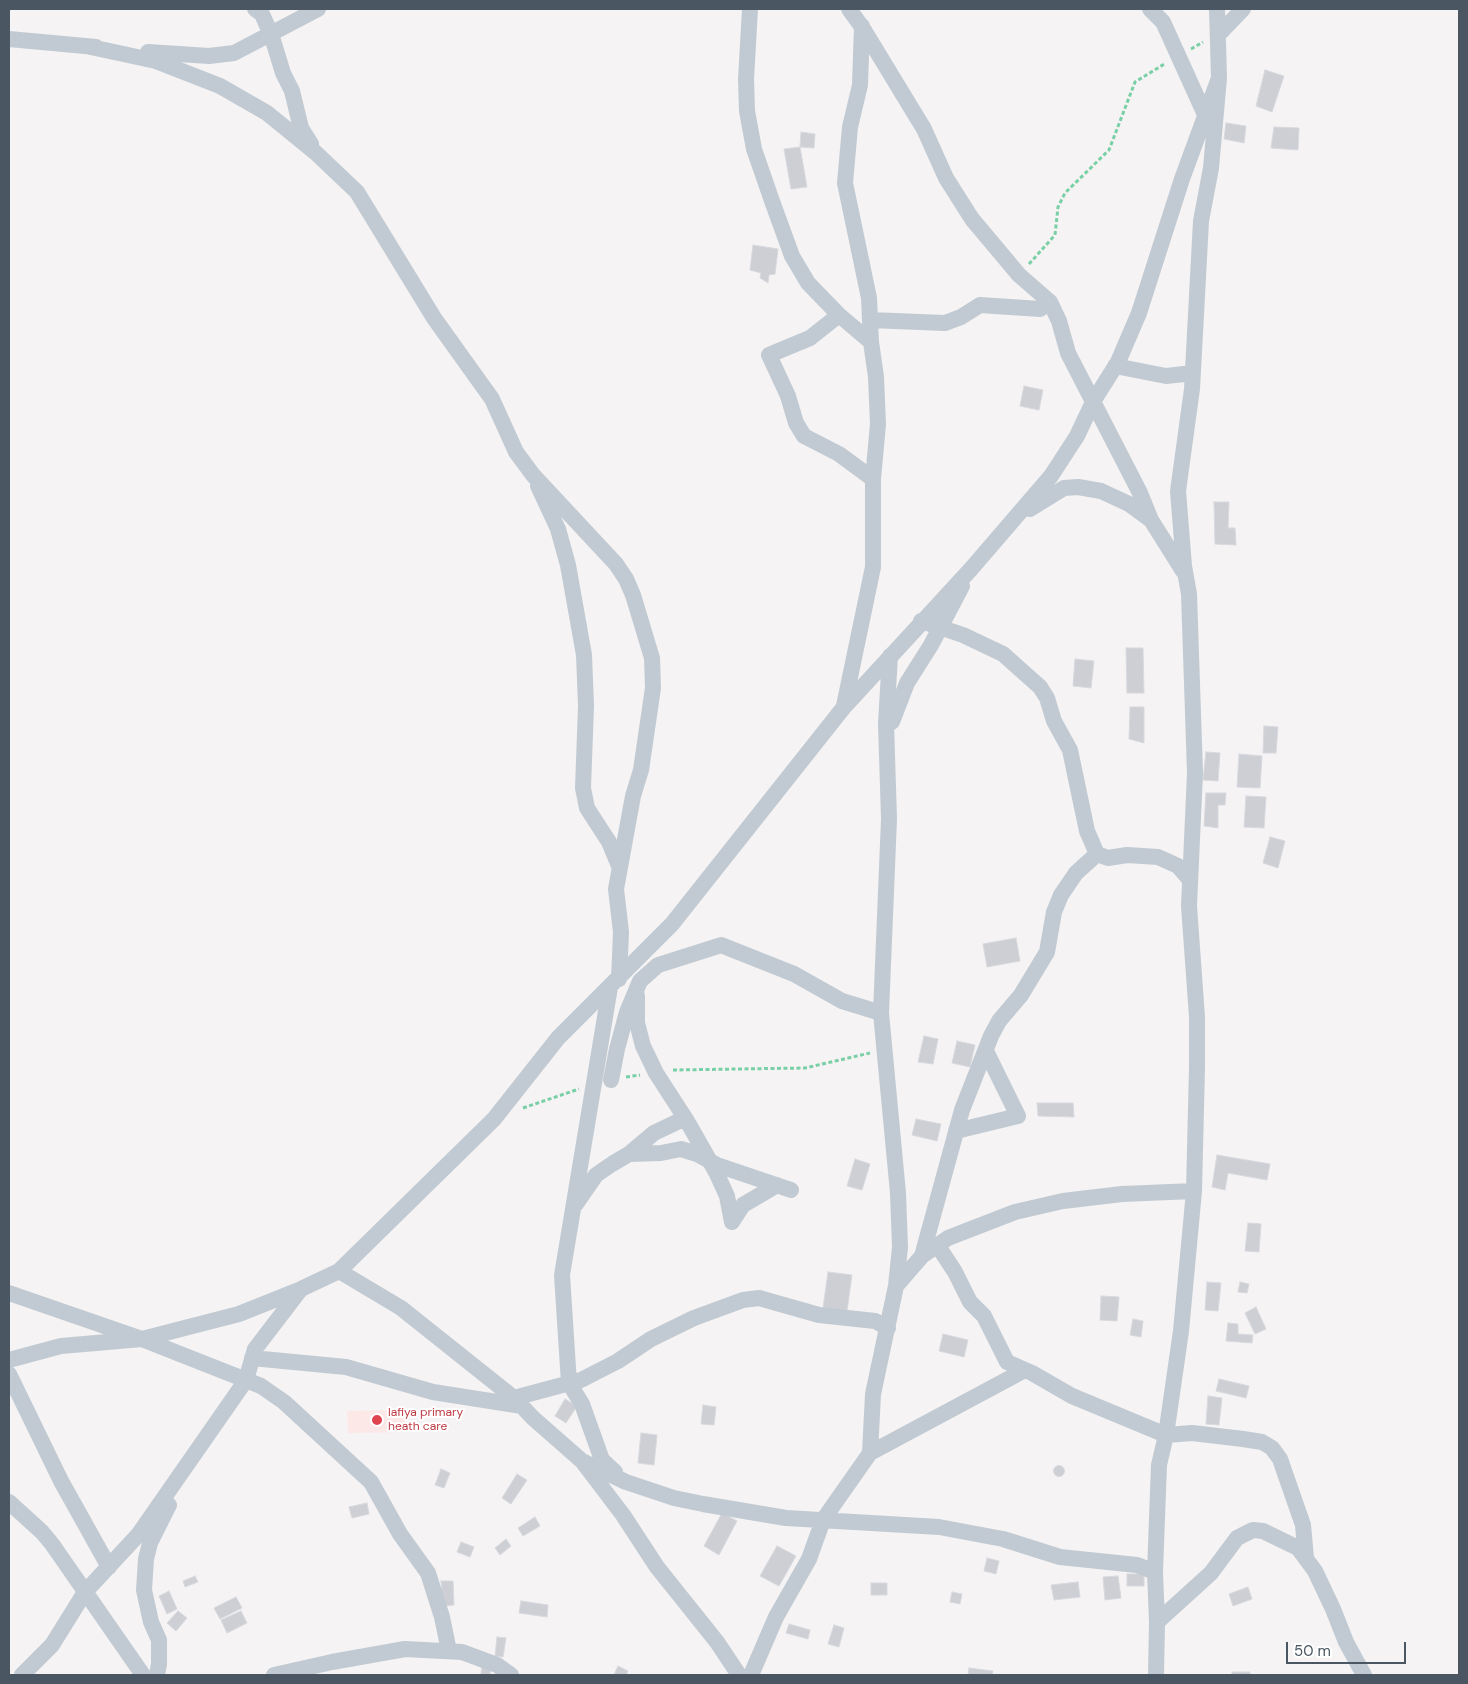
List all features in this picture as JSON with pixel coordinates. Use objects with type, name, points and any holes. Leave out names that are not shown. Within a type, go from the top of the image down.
[{"type":"street","points":[[255,9],[262,14],[271,34],[283,73],[295,100],[301,128],[316,153]]},
{"type":"street","points":[[9,39],[209,56],[234,54],[318,9]]},
{"type":"street","points":[[750,9],[746,79],[748,111],[754,149],[792,256],[808,282],[839,315],[871,342]]},
{"type":"street","points":[[849,9],[862,26],[924,129],[946,178],[972,219],[1019,275],[1050,302],[1059,321],[1068,353],[1094,400],[1140,493],[1151,520],[1185,574]]},
{"type":"street","points":[[844,707],[873,567],[873,479],[878,424],[876,377],[868,298],[845,183],[850,127],[860,85],[861,9]]},
{"type":"street","points":[[1150,9],[1163,22],[1206,117]]},
{"type":"street","points":[[1156,1675],[1157,1622],[1155,1572],[1159,1465],[1166,1435],[1180,1331],[1194,1191],[1197,1017],[1189,906],[1195,773],[1189,594],[1185,574],[1178,491],[1192,373],[1202,221],[1210,168],[1219,78],[1217,9]]},
{"type":"street","points":[[1219,34],[1243,9]]},
{"type":"street","points":[[86,46],[156,61],[220,86],[267,114],[316,153],[357,192],[434,318],[492,399],[516,452],[533,474],[616,564],[626,579],[633,595],[652,658],[653,688],[641,770],[633,796],[616,889],[621,932],[615,983],[594,1084],[562,1275],[570,1383],[582,1404],[602,1460],[626,1482]]},
{"type":"street","points":[[9,1360],[61,1346],[142,1339],[239,1314],[301,1289],[339,1271],[494,1119],[558,1038],[672,924],[844,707],[1018,516],[1061,460],[1077,436],[1094,400],[1115,366],[1139,313],[1182,179],[1219,78]]},
{"type":"street","points":[[870,320],[945,323],[961,318],[980,306],[1040,309],[1050,302]]},
{"type":"street","points":[[839,315],[810,338],[769,355],[788,396],[796,422],[804,436],[839,454],[873,479]]},
{"type":"street","points":[[1115,366],[1166,376],[1192,373]]},
{"type":"street","points":[[533,474],[558,529],[566,556],[584,655],[586,706],[583,788],[587,808],[609,842],[619,866]]},
{"type":"street","points":[[1018,516],[1064,488],[1078,487],[1101,491],[1128,504],[1151,520]]},
{"type":"street","points":[[887,748],[893,715],[906,683],[941,627],[971,569]]},
{"type":"street","points":[[921,621],[941,627],[1003,654],[1040,687],[1047,698],[1054,721],[1070,750],[1087,831],[1097,854],[1108,858],[1127,855],[1158,857],[1178,866],[1190,880]]},
{"type":"street","points":[[870,1453],[873,1394],[896,1286],[900,1247],[898,1193],[881,1013],[889,819],[887,748],[890,656]]},
{"type":"street","points":[[922,1256],[956,1131],[999,1021],[1021,995],[1046,952],[1054,912],[1061,894],[1076,873],[1097,854]]},
{"type":"street","points":[[612,1080],[617,1049],[627,1012],[640,982],[658,964],[721,945],[794,974],[842,1001],[881,1013]]},
{"type":"street","points":[[629,1154],[661,1153],[681,1149],[708,1160],[717,1165],[784,1188],[743,1205],[732,1222],[727,1196],[708,1160],[687,1121],[656,1073],[643,1046],[636,1005],[640,982]]},
{"type":"street","points":[[956,1131],[1018,1116],[986,1051]]},
{"type":"street","points":[[573,1208],[596,1176],[629,1154],[654,1133],[679,1121],[687,1121]]},
{"type":"street","points":[[896,1286],[922,1256],[948,1238],[987,1221],[1063,1201],[1122,1194],[1194,1191]]},
{"type":"street","points":[[938,1246],[955,1272],[970,1302],[984,1316],[1007,1362],[1072,1396],[1166,1435],[1192,1432],[1262,1442],[1272,1448],[1280,1459],[1303,1525],[1306,1558]]},
{"type":"street","points":[[339,1271],[401,1308],[518,1402],[582,1461],[623,1515],[658,1566],[717,1642],[739,1675]]},
{"type":"street","points":[[22,1675],[52,1645],[85,1592],[138,1535],[246,1380],[255,1349],[301,1289]]},
{"type":"street","points":[[9,1293],[142,1339],[246,1380],[260,1386],[284,1402],[371,1482],[400,1534],[428,1573],[442,1617],[449,1650]]},
{"type":"street","points":[[252,1358],[346,1367],[433,1392],[518,1402],[609,1366],[651,1339],[694,1318],[743,1300],[760,1298],[819,1315],[875,1321],[888,1328]]},
{"type":"street","points":[[750,1675],[776,1617],[809,1559],[823,1520],[870,1453],[1025,1370]]},
{"type":"street","points":[[9,1374],[61,1481],[109,1567]]},
{"type":"street","points":[[157,1675],[159,1640],[151,1622],[144,1590],[146,1559],[150,1542],[190,1460]]},
{"type":"street","points":[[582,1461],[626,1482],[674,1498],[703,1504],[786,1518],[939,1527],[1003,1539],[1060,1557],[1137,1566],[1155,1572]]},
{"type":"street","points":[[9,1502],[42,1532],[143,1675]]},
{"type":"street","points":[[1157,1622],[1212,1573],[1237,1538],[1253,1530],[1263,1531],[1288,1541],[1306,1558],[1315,1570],[1346,1642],[1364,1675]]},
{"type":"street","points":[[274,1675],[405,1649],[449,1650],[478,1657],[498,1665],[511,1675]]},
{"type":"path","points":[[1019,275],[1055,234],[1058,206],[1065,193],[1109,150],[1135,82],[1219,34]]},
{"type":"path","points":[[612,1080],[672,1070],[805,1068],[885,1048]]},
{"type":"path","points":[[521,1108],[594,1084]]},
{"type":"shaded area","points":[[406,1410],[406,1432],[348,1433],[347,1411]]},
{"type":"building","points":[[1265,70],[1284,76],[1272,112],[1256,106]]},
{"type":"building","points":[[1226,123],[1246,126],[1244,143],[1224,139]]},
{"type":"building","points":[[1274,127],[1299,128],[1298,150],[1271,148]]},
{"type":"building","points":[[801,132],[815,134],[814,148],[800,147]]},
{"type":"building","points":[[800,147],[807,187],[791,189],[784,149]]},
{"type":"building","points":[[753,245],[778,249],[775,274],[769,275],[768,283],[760,278],[761,273],[750,270]]},
{"type":"building","points":[[1024,386],[1043,390],[1039,410],[1020,406]]},
{"type":"building","points":[[1214,502],[1229,502],[1228,528],[1235,528],[1236,545],[1215,544]]},
{"type":"building","points":[[1126,648],[1143,648],[1144,693],[1127,693]]},
{"type":"building","points":[[1075,659],[1094,661],[1091,688],[1073,686]]},
{"type":"building","points":[[1130,707],[1144,707],[1144,743],[1129,739]]},
{"type":"building","points":[[1264,726],[1278,727],[1276,753],[1263,753]]},
{"type":"building","points":[[1206,752],[1220,753],[1218,781],[1203,780]]},
{"type":"building","points":[[1239,754],[1262,756],[1260,788],[1237,787]]},
{"type":"building","points":[[1206,793],[1226,793],[1225,805],[1218,805],[1218,828],[1204,826]]},
{"type":"building","points":[[1246,796],[1266,797],[1264,828],[1244,827]]},
{"type":"building","points":[[1270,837],[1285,841],[1278,868],[1263,863]]},
{"type":"building","points":[[1016,938],[1020,961],[987,967],[983,944]]},
{"type":"building","points":[[924,1036],[938,1039],[933,1064],[918,1062]]},
{"type":"building","points":[[957,1041],[975,1045],[970,1067],[952,1063]]},
{"type":"building","points":[[1037,1103],[1073,1103],[1074,1117],[1038,1116]]},
{"type":"building","points":[[916,1119],[941,1124],[937,1141],[912,1135]]},
{"type":"building","points":[[1217,1155],[1270,1164],[1267,1180],[1228,1173],[1225,1190],[1212,1187]]},
{"type":"building","points":[[855,1159],[870,1164],[862,1190],[847,1186]]},
{"type":"building","points":[[1248,1223],[1261,1224],[1259,1252],[1245,1251]]},
{"type":"building","points":[[828,1272],[852,1275],[847,1311],[823,1308]]},
{"type":"building","points":[[1207,1282],[1221,1283],[1218,1311],[1205,1310]]},
{"type":"building","points":[[1240,1282],[1249,1284],[1247,1293],[1238,1292]]},
{"type":"building","points":[[1101,1296],[1119,1297],[1117,1321],[1100,1320]]},
{"type":"building","points":[[1256,1307],[1266,1329],[1255,1334],[1245,1313]]},
{"type":"building","points":[[1133,1319],[1143,1321],[1141,1337],[1130,1335]]},
{"type":"building","points":[[1228,1323],[1238,1324],[1238,1334],[1253,1335],[1252,1343],[1226,1341]]},
{"type":"building","points":[[943,1334],[968,1340],[964,1357],[939,1351]]},
{"type":"building","points":[[1219,1379],[1249,1386],[1246,1398],[1216,1391]]},
{"type":"building","points":[[1208,1396],[1222,1398],[1219,1425],[1206,1424]]},
{"type":"building","points":[[565,1399],[577,1406],[566,1423],[555,1416]]},
{"type":"building","points":[[703,1405],[716,1407],[714,1425],[701,1424]]},
{"type":"building","points":[[641,1433],[657,1435],[654,1465],[638,1463]]},
{"type":"building","points":[[1059,1465],[1065,1471],[1059,1477],[1053,1471]]},
{"type":"building","points":[[441,1469],[450,1473],[444,1488],[435,1485]]},
{"type":"building","points":[[517,1474],[527,1480],[511,1504],[502,1498]]},
{"type":"building","points":[[367,1503],[369,1514],[352,1518],[349,1507]]},
{"type":"building","points":[[722,1513],[737,1521],[719,1555],[704,1546]]},
{"type":"building","points":[[535,1517],[540,1526],[523,1536],[518,1528]]},
{"type":"building","points":[[506,1539],[511,1546],[500,1555],[495,1548]]},
{"type":"building","points":[[461,1542],[474,1547],[470,1557],[457,1552]]},
{"type":"building","points":[[777,1546],[796,1556],[779,1586],[760,1576]]},
{"type":"building","points":[[987,1558],[999,1561],[996,1574],[984,1571]]},
{"type":"building","points":[[1127,1574],[1144,1574],[1144,1586],[1127,1586]]},
{"type":"building","points":[[195,1576],[198,1582],[185,1587],[183,1581]]},
{"type":"building","points":[[1118,1576],[1121,1598],[1105,1600],[1103,1577]]},
{"type":"building","points":[[441,1581],[453,1581],[454,1605],[443,1606]]},
{"type":"building","points":[[1078,1582],[1080,1597],[1054,1600],[1051,1585]]},
{"type":"building","points":[[871,1583],[887,1583],[887,1595],[871,1595]]},
{"type":"building","points":[[1248,1587],[1252,1599],[1233,1606],[1229,1594]]},
{"type":"building","points":[[169,1591],[177,1609],[167,1614],[159,1596]]},
{"type":"building","points":[[952,1592],[962,1594],[960,1604],[950,1602]]},
{"type":"building","points":[[236,1597],[242,1608],[220,1619],[214,1608]]},
{"type":"building","points":[[521,1601],[548,1605],[547,1617],[519,1613]]},
{"type":"building","points":[[178,1611],[187,1618],[176,1631],[167,1623]]},
{"type":"building","points":[[241,1611],[247,1623],[227,1633],[221,1620]]},
{"type":"building","points":[[789,1624],[810,1630],[808,1639],[786,1633]]},
{"type":"building","points":[[834,1625],[844,1628],[839,1647],[828,1644]]},
{"type":"building","points":[[497,1637],[506,1638],[503,1657],[495,1656]]},
{"type":"building","points":[[482,1665],[491,1666],[490,1675],[481,1674]]},
{"type":"building","points":[[618,1666],[628,1671],[626,1675],[614,1675]]},
{"type":"building","points":[[969,1668],[993,1671],[992,1675],[968,1675]]},
{"type":"building","points":[[1232,1672],[1250,1672],[1250,1675],[1232,1675]]},
{"type":"place","name":"lafiya primary heath care","points":[[377,1420]]}]
